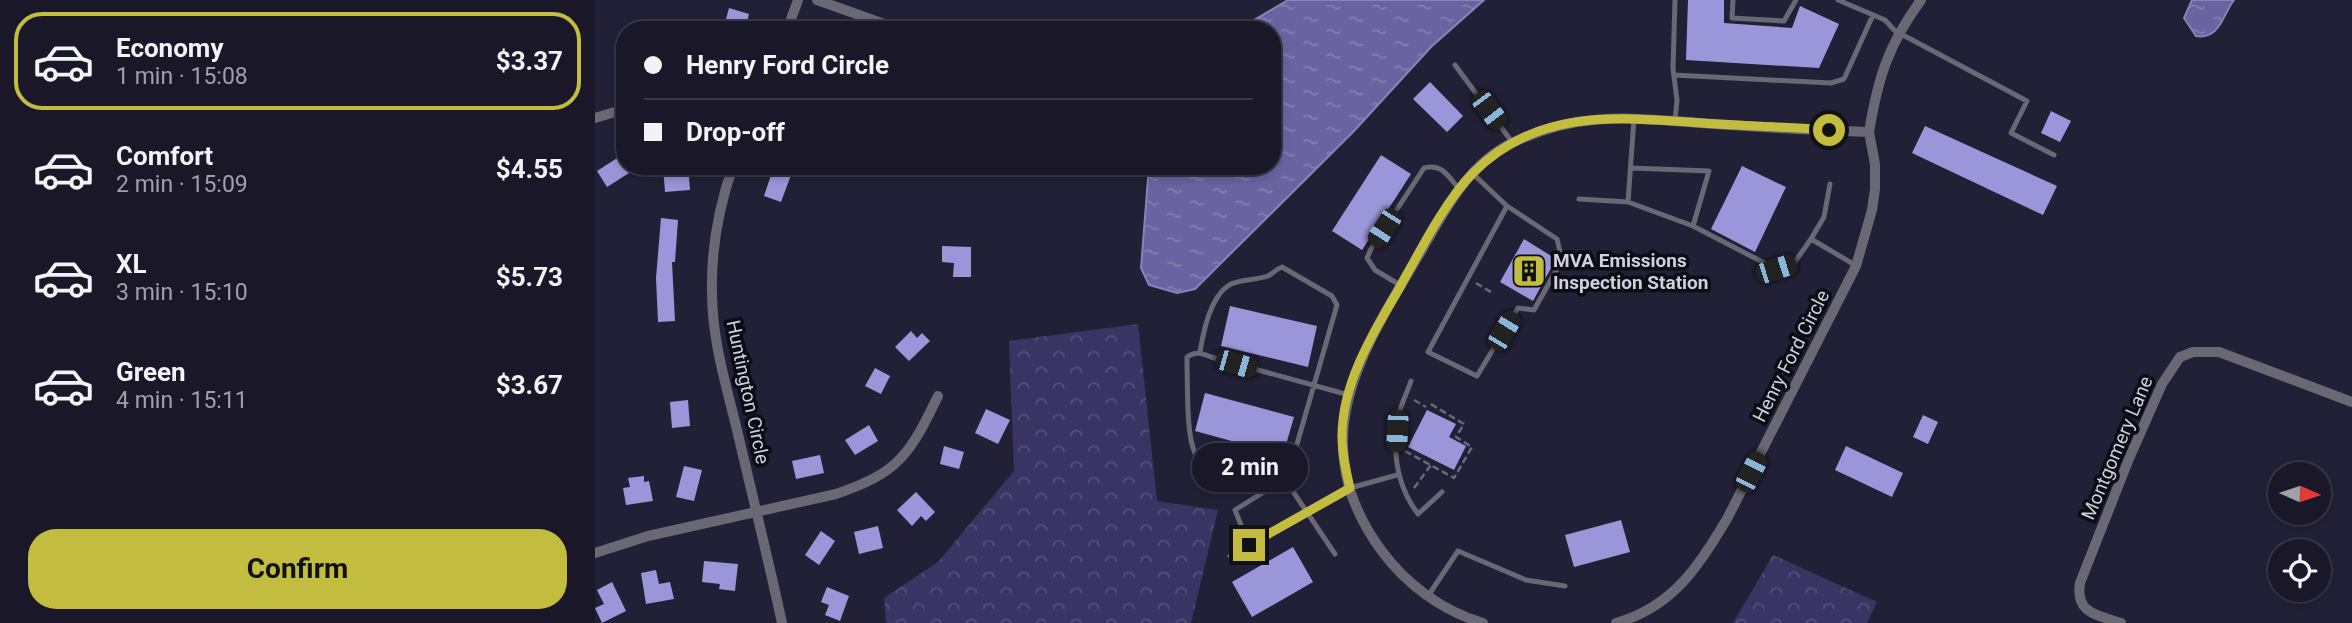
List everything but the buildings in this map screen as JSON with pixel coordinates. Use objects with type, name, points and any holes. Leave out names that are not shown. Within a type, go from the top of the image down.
[{"type":"street","points":[[790,21],[798,0]]},
{"type":"street","points":[[817,0],[876,21]]},
{"type":"street","name":"Henry Ford Circle","points":[[1616,623],[1652,608],[1673,592],[1685,582],[1709,550],[1747,481],[1856,265],[1872,211],[1875,189],[1875,164],[1869,132],[1875,95],[1898,33],[1920,0]]},
{"type":"street","points":[[595,118],[616,112]]},
{"type":"street","points":[[1483,623],[1454,612],[1428,596],[1390,562],[1359,513],[1350,488],[1342,435],[1349,396],[1361,359],[1458,189],[1472,173],[1512,142],[1582,120],[1634,118],[1869,132]]},
{"type":"street","name":"Huntington Circle","points":[[730,175],[715,247],[712,294],[717,343],[782,623]]},
{"type":"street","name":"Montgomery Lane","points":[[2121,623],[2086,610],[2079,599],[2080,583],[2147,417],[2162,384],[2180,357],[2193,352],[2219,352],[2352,401]]},
{"type":"street","points":[[595,553],[648,536],[836,494],[879,477],[894,467],[914,443],[938,396]]},
{"type":"lane","points":[[1675,0],[1675,121]]},
{"type":"lane","points":[[1733,0],[1732,18],[1784,21],[1796,0]]},
{"type":"lane","points":[[1838,0],[1885,20],[1898,33],[2027,101],[2011,133],[2054,155]]},
{"type":"lane","points":[[1674,75],[1831,83],[1844,79],[1873,15]]},
{"type":"lane","points":[[1455,65],[1512,142]]},
{"type":"lane","points":[[1628,202],[1634,118]]},
{"type":"lane","points":[[1401,286],[1375,270],[1367,258],[1371,248],[1424,168],[1433,165],[1442,169],[1458,189]]},
{"type":"lane","points":[[1632,168],[1709,171],[1693,226]]},
{"type":"lane","points":[[1472,173],[1507,206],[1557,239],[1562,260],[1534,310],[1518,308],[1477,376],[1428,352],[1507,206]]},
{"type":"lane","points":[[1579,199],[1628,202],[1693,226],[1776,269],[1794,263],[1811,239],[1824,217],[1830,184]]},
{"type":"lane","points":[[1811,239],[1856,265]]},
{"type":"lane","points":[[1201,352],[1203,331],[1219,295],[1231,284],[1271,275],[1277,268],[1282,267],[1336,300],[1337,305],[1313,386],[1295,451],[1288,460],[1271,460],[1250,455],[1209,461],[1200,459],[1195,454],[1187,367],[1187,357],[1193,353],[1201,352],[1313,386],[1349,396]]},
{"type":"lane","points":[[1411,381],[1398,416],[1398,475],[1409,503],[1418,514],[1441,492]]},
{"type":"lane","points":[[1230,556],[1350,488],[1398,475]]},
{"type":"lane","points":[[1249,545],[1235,510],[1278,483],[1290,487],[1335,554]]},
{"type":"lane","points":[[1428,596],[1458,551],[1526,580],[1565,586]]},
{"type":"path","points":[[1468,278],[1494,294]]},
{"type":"path","points":[[1406,395],[1426,407]]},
{"type":"path","points":[[1405,451],[1454,478],[1472,447],[1456,437],[1464,424],[1429,403]]},
{"type":"path","points":[[1414,489],[1431,465]]},
{"type":"green space","points":[[1138,324],[1157,501],[1218,510],[1191,623],[886,623],[884,598],[938,562],[1014,471],[1009,341]]},
{"type":"green space","points":[[1773,555],[1877,602],[1867,623],[1733,623]]},
{"type":"water","points":[[1288,0],[1484,0],[1431,47],[1354,131],[1195,289],[1177,293],[1149,285],[1141,268],[1148,175],[1281,175],[1281,21],[1252,21]]},
{"type":"water","points":[[2192,0],[2234,0],[2216,30],[2211,34],[2196,36],[2184,18]]},
{"type":"place","name":"MVA Emissions Inspection Station","points":[[1529,271]]},
{"type":"route","points":[[1249,545],[1350,488],[1343,447],[1343,422],[1361,359],[1458,189],[1492,156],[1532,134],[1582,120],[1656,119],[1829,130]]}]
